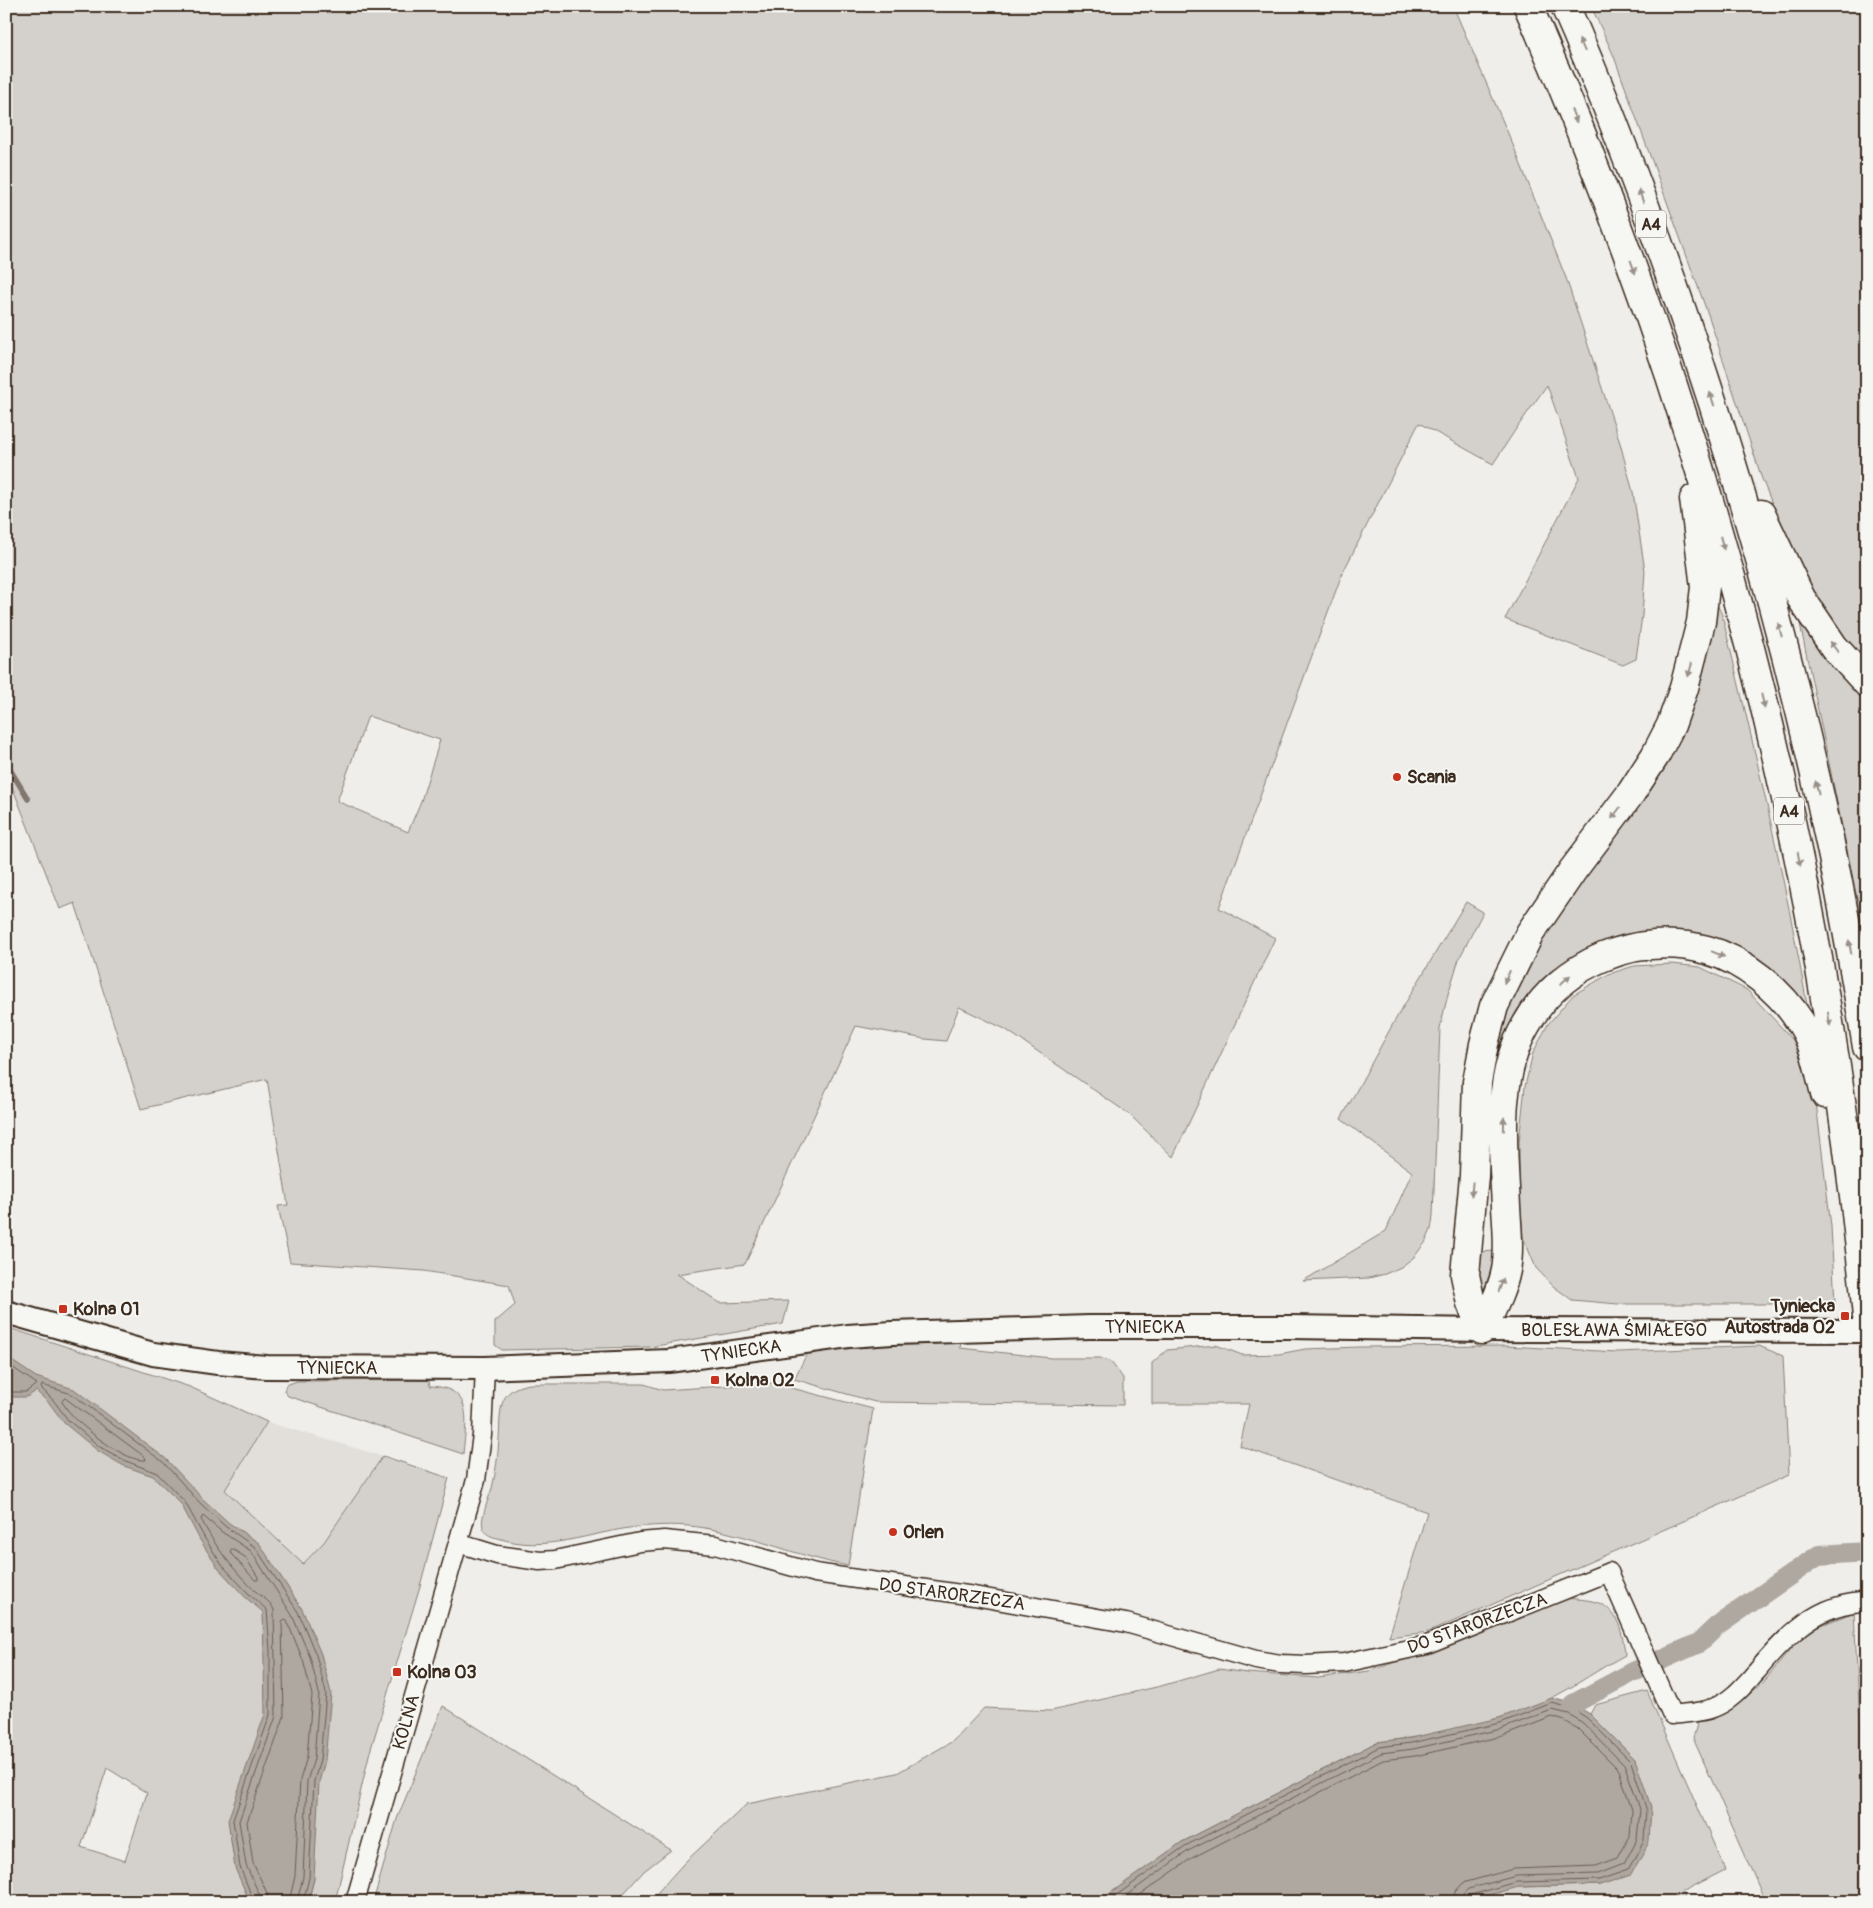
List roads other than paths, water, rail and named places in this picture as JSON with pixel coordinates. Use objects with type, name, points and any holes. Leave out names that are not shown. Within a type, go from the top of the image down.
[{"type":"highway","name":"A4","points":[[1528,6],[1556,69],[1607,198],[1683,413],[1746,634],[1798,851],[1825,994],[1858,1227],[1867,1317]]},
{"type":"highway","name":"A4","points":[[1564,6],[1586,53],[1639,190],[1728,445],[1803,721],[1831,848],[1867,1047]]},
{"type":"highway","points":[[1482,1330],[1472,1303],[1465,1275],[1474,1176],[1476,1082],[1494,1006],[1530,934],[1573,870],[1631,793],[1655,756],[1671,725],[1696,650],[1705,587],[1683,413]]},
{"type":"highway","points":[[1728,445],[1801,598],[1834,646],[1867,683]]},
{"type":"highway","points":[[1482,1330],[1495,1303],[1506,1271],[1508,1247],[1503,1155],[1504,1098],[1512,1058],[1525,1026],[1542,1001],[1572,973],[1607,955],[1623,950],[1638,946],[1676,945],[1708,950],[1732,960],[1749,970],[1786,1002],[1802,1023],[1813,1047],[1858,1227]]},
{"type":"street","name":"TYNIECKA","points":[[6,1312],[153,1354],[266,1368],[485,1368],[669,1360],[848,1336],[892,1333],[1089,1327],[1290,1327],[1482,1330]]},
{"type":"street","name":"BOLESŁAWA ŚMIAŁEGO","points":[[1482,1330],[1867,1331]]},
{"type":"street","points":[[458,1543],[476,1480],[480,1458],[485,1368]]},
{"type":"street","name":"DO STARORZECZA","points":[[458,1543],[497,1556],[540,1561],[555,1560],[640,1542],[664,1540],[715,1545],[815,1574],[974,1596],[1126,1623],[1256,1660],[1306,1665],[1344,1663],[1427,1645],[1609,1572],[1672,1715],[1714,1708],[1737,1694],[1768,1658],[1804,1623],[1818,1613],[1835,1606],[1867,1602]]},
{"type":"street","name":"KOLNA","points":[[355,1902],[458,1543]]},
{"type":"water","points":[[6,1357],[36,1377],[74,1389],[166,1459],[204,1500],[229,1523],[259,1543],[302,1609],[321,1654],[331,1693],[325,1761],[319,1782],[314,1879],[308,1902],[250,1902],[235,1868],[228,1820],[265,1714],[263,1612],[245,1597],[218,1568],[200,1540],[181,1504],[153,1476],[124,1466],[98,1451],[64,1423],[50,1404],[36,1391],[27,1397],[6,1397]]},
{"type":"water","points":[[1552,1698],[1573,1704],[1590,1714],[1635,1759],[1651,1807],[1649,1842],[1631,1875],[1600,1885],[1518,1887],[1464,1902],[1098,1902],[1182,1842],[1377,1742],[1411,1738],[1499,1718]]},
{"type":"waterway","points":[[6,763],[28,799]]},
{"type":"waterway","points":[[1573,1704],[1631,1673],[1699,1643],[1717,1626],[1819,1555],[1867,1552]]},
{"type":"place","name":"Scania","points":[[1397,777]]},
{"type":"place","name":"Kolna 01","points":[[63,1309]]},
{"type":"place","name":"Tyniecka Autostrada 02","points":[[1845,1316]]},
{"type":"place","name":"Kolna 02","points":[[715,1380]]},
{"type":"place","name":"Orlen","points":[[893,1532]]},
{"type":"place","name":"Kolna 03","points":[[397,1672]]}]
